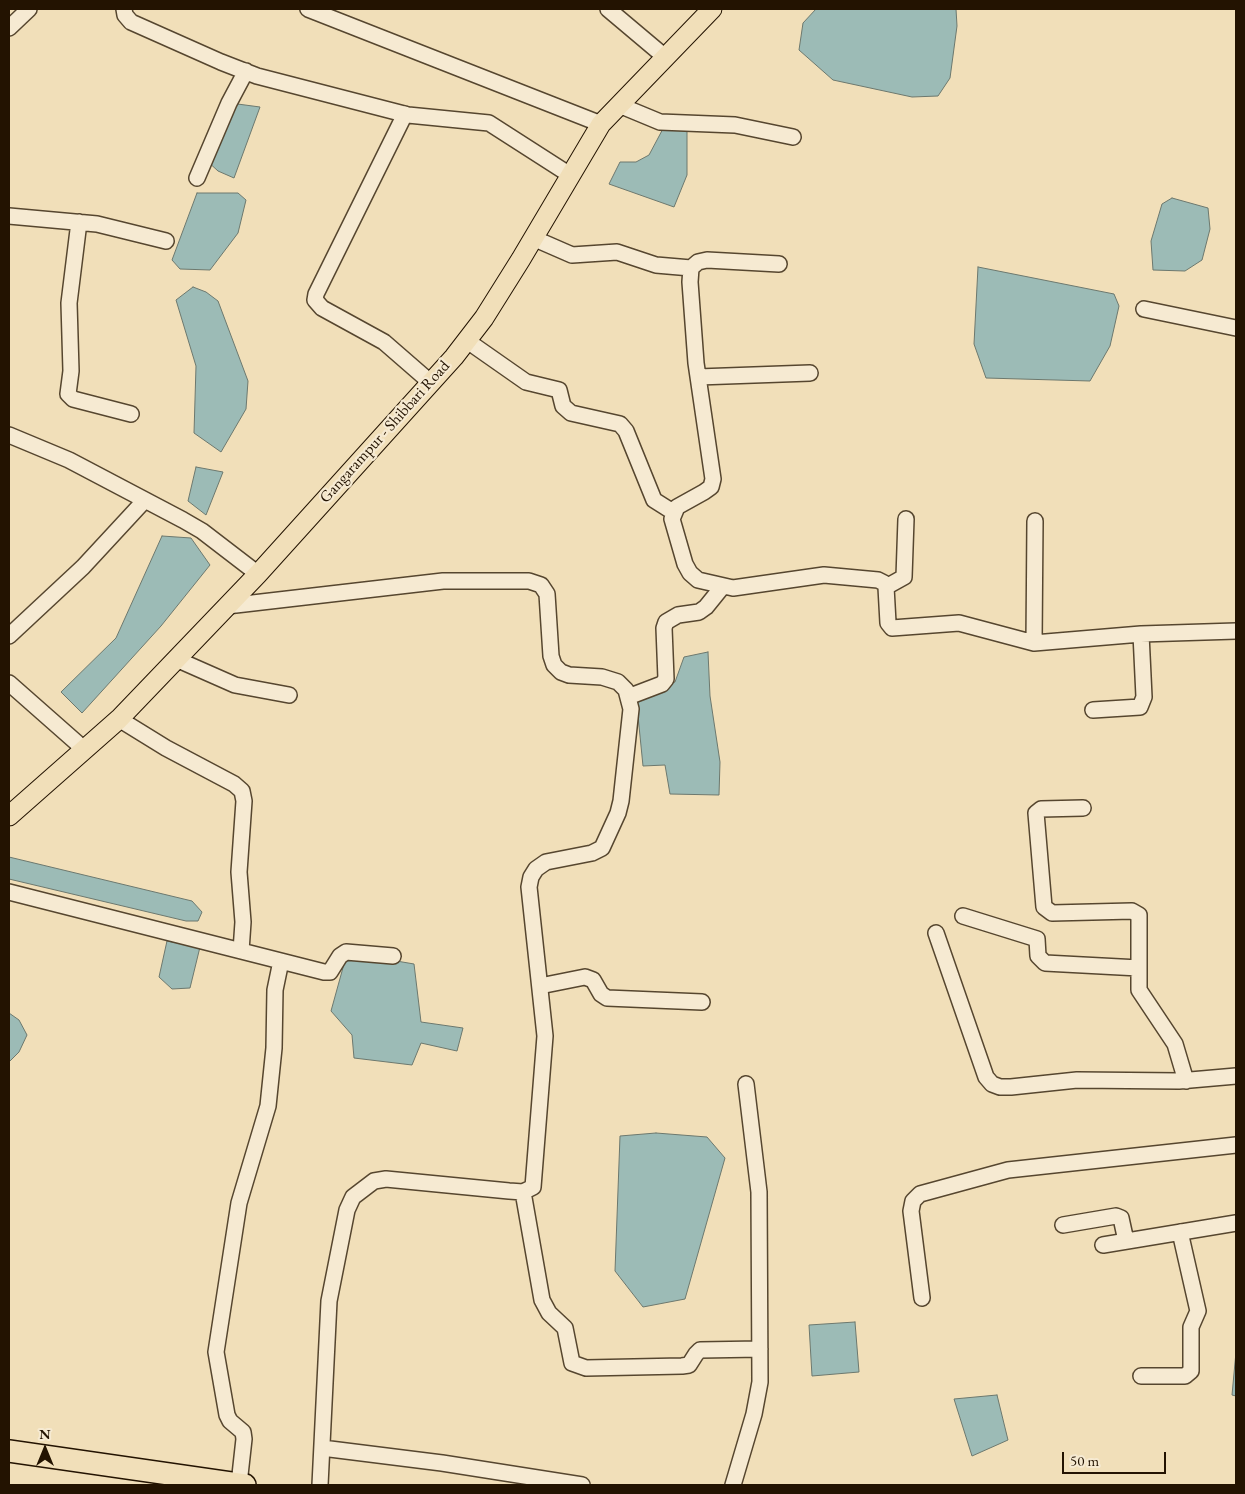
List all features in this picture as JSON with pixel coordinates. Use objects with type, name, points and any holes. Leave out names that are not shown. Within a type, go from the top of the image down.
[{"type":"highway","points":[[9,1451],[242,1485]]},
{"type":"highway","points":[[9,1464],[177,1485]]},
{"type":"main road","name":"Gangarampur - Shibbari Road","points":[[9,816],[119,719],[258,574],[430,382],[484,318],[601,124],[712,9]]},
{"type":"street","points":[[9,28],[29,9]]},
{"type":"street","points":[[124,9],[125,16],[131,22],[246,71],[404,114],[488,123],[570,175]]},
{"type":"street","points":[[308,9],[601,124]]},
{"type":"street","points":[[608,9],[665,57]]},
{"type":"street","points":[[197,178],[229,103],[246,71]]},
{"type":"street","points":[[619,105],[660,122],[735,125],[793,137]]},
{"type":"street","points":[[404,114],[316,294],[315,300],[322,308],[384,342],[430,382]]},
{"type":"street","points":[[9,216],[113,227],[166,241]]},
{"type":"street","points":[[79,222],[69,303],[71,372],[68,394],[73,399],[131,414]]},
{"type":"street","points":[[533,238],[572,254],[617,252],[656,265],[692,268]]},
{"type":"street","points":[[780,264],[707,260],[698,262],[692,268],[690,282],[698,378],[713,479],[711,487],[677,507],[673,512],[673,527],[690,573],[698,580],[723,586],[745,588],[833,575],[878,580],[884,582],[886,587],[888,623],[892,628],[959,623],[1034,643],[1141,634],[1236,632]]},
{"type":"street","points":[[1144,309],[1236,328]]},
{"type":"street","points":[[466,340],[526,382],[559,390],[563,406],[571,413],[620,424],[626,431],[650,494],[654,500],[673,512]]},
{"type":"street","points":[[698,378],[810,373]]},
{"type":"street","points":[[9,435],[69,460],[202,531],[258,574]]},
{"type":"street","points":[[9,636],[83,567],[145,500]]},
{"type":"street","points":[[886,587],[904,577],[906,519]]},
{"type":"street","points":[[1034,643],[1035,521]]},
{"type":"street","points":[[228,606],[456,580],[529,581],[541,585],[547,594],[552,656],[561,672],[569,675],[610,678],[618,682],[628,697],[631,709],[621,801],[608,838],[602,848],[592,853],[546,862],[536,869],[531,877],[530,886],[544,1036],[536,1176],[533,1187],[523,1192],[386,1179],[374,1181],[353,1197],[347,1210],[329,1302],[320,1485]]},
{"type":"street","points":[[628,697],[662,684],[666,679],[664,628],[666,622],[678,615],[699,612],[706,607],[723,586]]},
{"type":"street","points":[[1093,710],[1140,708],[1144,697],[1141,634]]},
{"type":"street","points":[[176,659],[235,685],[289,695]]},
{"type":"street","points":[[9,683],[85,750]]},
{"type":"street","points":[[119,719],[234,784],[242,791],[244,801],[239,872],[243,922],[241,951]]},
{"type":"street","points":[[1083,808],[1041,809],[1036,813],[1044,907],[1052,912],[1136,912],[1140,921],[1139,990],[1170,1035],[1186,1081]]},
{"type":"street","points":[[9,892],[330,972],[340,956],[346,952],[393,956]]},
{"type":"street","points":[[963,916],[1037,939],[1038,956],[1040,961],[1045,963],[1139,968]]},
{"type":"street","points":[[936,934],[986,1077],[992,1084],[1000,1088],[1076,1080],[1186,1081],[1236,1076]]},
{"type":"street","points":[[242,1485],[243,1432],[230,1421],[216,1352],[238,1202],[268,1106],[274,1048],[275,990],[280,961]]},
{"type":"street","points":[[540,986],[585,977],[593,980],[601,994],[607,998],[702,1002]]},
{"type":"street","points":[[733,1485],[758,1398],[760,1349],[759,1199],[746,1084]]},
{"type":"street","points":[[922,1298],[911,1211],[913,1201],[920,1194],[1008,1170],[1236,1145]]},
{"type":"street","points":[[523,1192],[542,1300],[549,1313],[565,1328],[572,1363],[586,1368],[682,1366],[689,1365],[700,1350],[760,1349]]},
{"type":"street","points":[[1063,1225],[1116,1216],[1121,1218],[1126,1241]]},
{"type":"street","points":[[1104,1245],[1236,1223]]},
{"type":"street","points":[[1141,1376],[1185,1376],[1189,1374],[1192,1368],[1192,1328],[1198,1311],[1180,1232]]},
{"type":"street","points":[[322,1448],[442,1463],[582,1485]]},
{"type":"water","points":[[816,9],[956,9],[957,26],[950,78],[938,96],[912,97],[833,80],[799,50],[803,23]]},
{"type":"water","points":[[230,103],[260,107],[234,178],[218,171],[206,160]]},
{"type":"water","points":[[665,125],[687,126],[687,175],[674,207],[609,184],[620,162],[636,162],[649,155]]},
{"type":"water","points":[[197,193],[238,193],[246,200],[238,233],[210,270],[180,269],[172,260]]},
{"type":"water","points":[[1172,198],[1208,208],[1210,229],[1202,260],[1185,271],[1153,270],[1151,241],[1162,204]]},
{"type":"water","points":[[978,267],[1114,294],[1119,306],[1110,346],[1090,381],[986,378],[974,344]]},
{"type":"water","points":[[193,287],[206,292],[218,301],[248,381],[246,409],[221,452],[194,433],[196,366],[176,300]]},
{"type":"water","points":[[196,467],[223,472],[206,515],[188,501]]},
{"type":"water","points":[[162,536],[191,538],[210,565],[161,626],[82,713],[61,692],[116,638]]},
{"type":"water","points":[[708,652],[710,696],[720,762],[719,795],[670,794],[665,765],[643,766],[636,696],[675,682],[684,657]]},
{"type":"water","points":[[9,857],[192,901],[202,912],[198,921],[186,921],[9,879]]},
{"type":"water","points":[[167,941],[200,947],[190,988],[172,989],[159,977]]},
{"type":"water","points":[[350,953],[414,964],[421,1022],[463,1028],[457,1051],[421,1043],[412,1065],[354,1058],[352,1035],[331,1011],[344,964]]},
{"type":"water","points":[[9,1013],[19,1020],[27,1035],[19,1052],[9,1062]]},
{"type":"water","points":[[656,1133],[707,1137],[725,1158],[685,1299],[643,1307],[615,1271],[620,1136]]},
{"type":"water","points":[[855,1322],[859,1372],[812,1376],[809,1325]]},
{"type":"water","points":[[1236,1352],[1236,1396],[1232,1395]]},
{"type":"water","points":[[997,1395],[1008,1440],[972,1456],[954,1399]]}]
